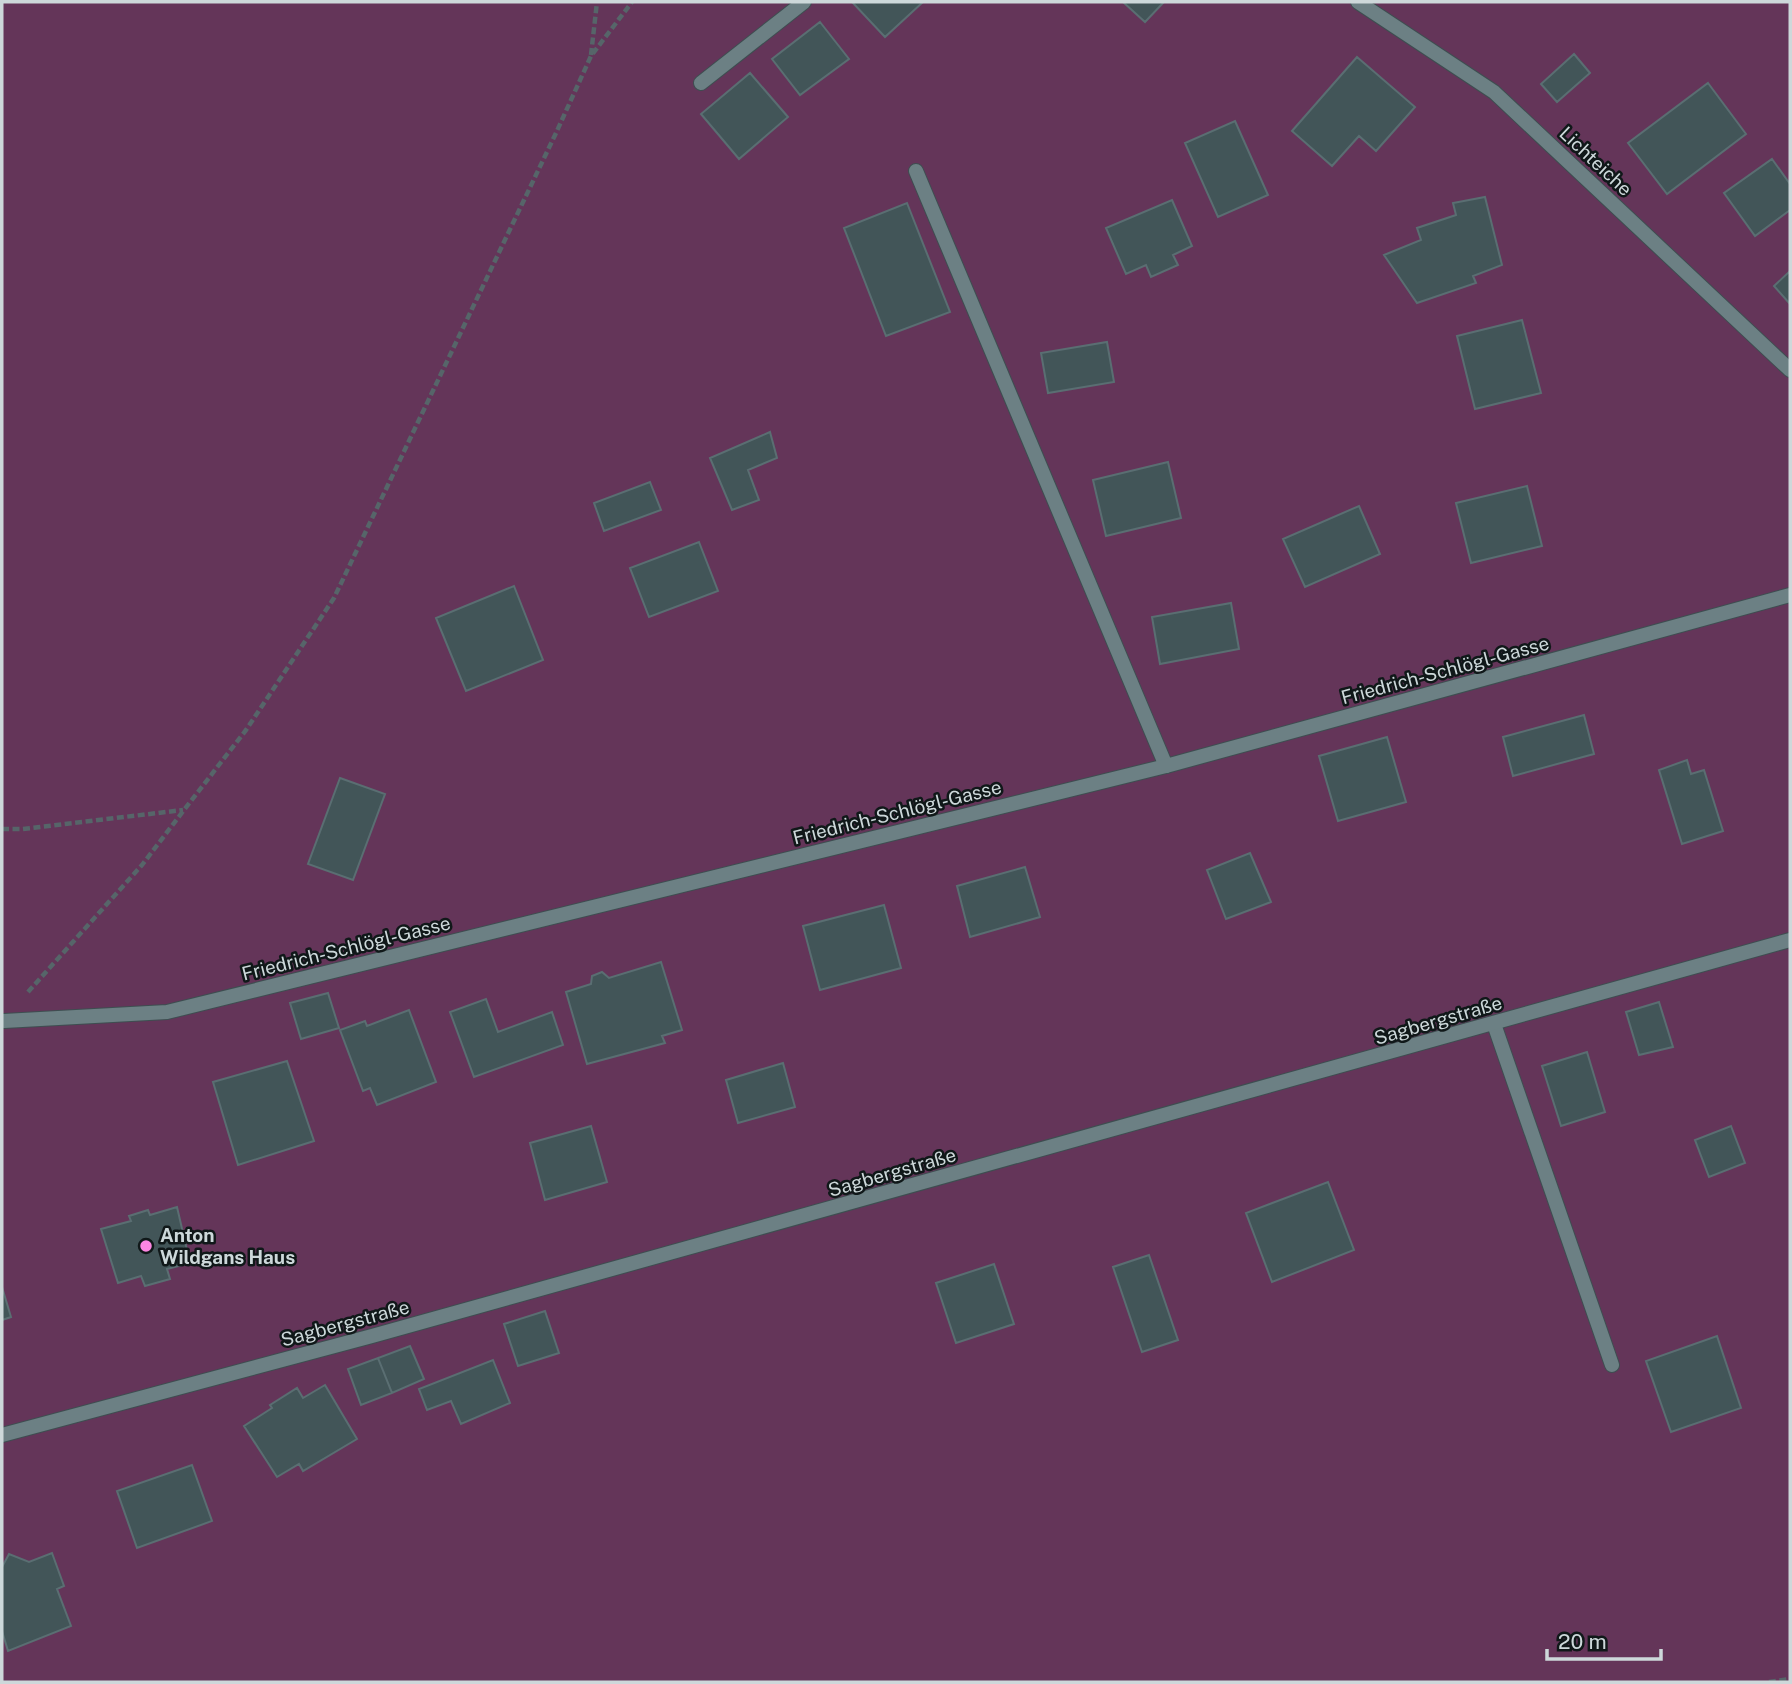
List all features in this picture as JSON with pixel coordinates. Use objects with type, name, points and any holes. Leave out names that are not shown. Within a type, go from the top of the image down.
[{"type":"street","points":[[701,83],[804,2]]},
{"type":"street","name":"Lichteiche","points":[[1358,2],[1494,92],[1790,370]]},
{"type":"street","points":[[916,171],[1166,766]]},
{"type":"street","name":"Friedrich-Schlögl-Gasse","points":[[4,1021],[167,1012],[1166,766],[1790,595]]},
{"type":"street","name":"Sagbergstraße","points":[[2,1434],[373,1336],[1790,940]]},
{"type":"street","points":[[1494,1024],[1612,1365]]},
{"type":"path","points":[[591,56],[597,2]]},
{"type":"path","points":[[4,1021],[142,865],[246,730],[334,598],[545,158],[591,56],[632,2]]},
{"type":"path","points":[[2,829],[23,829],[184,810]]},
{"type":"path","points":[[1769,1682],[1790,1679]]},
{"type":"shaded area","points":[[2,2],[1790,2],[1790,1682],[2,1682]]},
{"type":"building","points":[[852,2],[923,2],[885,37]]},
{"type":"building","points":[[1123,2],[1164,2],[1145,22]]},
{"type":"building","points":[[820,22],[849,59],[800,95],[772,59]]},
{"type":"building","points":[[1574,54],[1590,73],[1557,102],[1541,84]]},
{"type":"building","points":[[1357,57],[1415,107],[1376,151],[1359,136],[1332,166],[1292,131]]},
{"type":"building","points":[[750,73],[788,117],[739,159],[701,114]]},
{"type":"building","points":[[1708,83],[1746,134],[1667,194],[1628,143]]},
{"type":"building","points":[[1235,121],[1268,195],[1218,217],[1185,143]]},
{"type":"building","points":[[1772,159],[1790,184],[1790,210],[1755,236],[1724,193]]},
{"type":"building","points":[[1485,197],[1502,265],[1473,276],[1476,283],[1417,303],[1384,255],[1421,240],[1417,228],[1456,215],[1453,203]]},
{"type":"building","points":[[1172,200],[1192,246],[1173,255],[1178,265],[1151,277],[1146,265],[1126,274],[1106,228]]},
{"type":"building","points":[[907,203],[950,312],[886,336],[844,228]]},
{"type":"building","points":[[1790,271],[1790,304],[1774,286]]},
{"type":"building","points":[[1522,320],[1541,393],[1475,409],[1457,336]]},
{"type":"building","points":[[1107,342],[1114,382],[1048,393],[1041,353]]},
{"type":"building","points":[[770,432],[777,458],[748,470],[759,500],[732,510],[710,458]]},
{"type":"building","points":[[1168,462],[1181,518],[1106,536],[1093,480]]},
{"type":"building","points":[[650,482],[661,510],[604,531],[594,503]]},
{"type":"building","points":[[1527,486],[1542,546],[1471,563],[1456,503]]},
{"type":"building","points":[[1359,506],[1380,554],[1305,587],[1283,539]]},
{"type":"building","points":[[699,542],[718,591],[649,617],[630,568]]},
{"type":"building","points":[[514,586],[543,660],[466,691],[436,618]]},
{"type":"building","points":[[1231,603],[1239,649],[1160,664],[1152,617]]},
{"type":"building","points":[[1584,715],[1594,754],[1513,776],[1503,737]]},
{"type":"building","points":[[1387,737],[1406,802],[1338,821],[1319,756]]},
{"type":"building","points":[[1687,760],[1691,774],[1704,770],[1723,831],[1682,844],[1659,770]]},
{"type":"building","points":[[340,778],[385,794],[353,880],[308,864]]},
{"type":"building","points":[[1250,853],[1271,902],[1226,919],[1207,870]]},
{"type":"building","points":[[1025,867],[1040,917],[970,937],[957,886]]},
{"type":"building","points":[[884,905],[901,968],[820,990],[803,926]]},
{"type":"building","points":[[661,962],[682,1030],[662,1036],[665,1043],[587,1064],[566,992],[591,984],[592,976],[602,972],[609,978]]},
{"type":"building","points":[[328,993],[339,1028],[301,1039],[290,1003]]},
{"type":"building","points":[[486,999],[498,1032],[552,1012],[563,1045],[474,1077],[450,1012]]},
{"type":"building","points":[[1659,1002],[1673,1047],[1639,1055],[1626,1012]]},
{"type":"building","points":[[409,1010],[436,1082],[377,1105],[370,1088],[363,1091],[340,1030],[365,1021],[367,1026]]},
{"type":"building","points":[[1587,1052],[1605,1112],[1561,1126],[1542,1066]]},
{"type":"building","points":[[287,1061],[314,1141],[238,1165],[213,1082]]},
{"type":"building","points":[[783,1063],[795,1107],[738,1123],[726,1080]]},
{"type":"building","points":[[591,1126],[607,1182],[545,1200],[530,1143]]},
{"type":"building","points":[[1731,1126],[1745,1163],[1709,1177],[1695,1140]]},
{"type":"building","points":[[1328,1182],[1354,1250],[1272,1282],[1246,1213]]},
{"type":"building","name":"Anton Wildgans Haus","points":[[177,1207],[190,1263],[167,1269],[170,1279],[145,1286],[141,1276],[118,1283],[101,1229],[131,1221],[129,1216],[148,1210],[150,1215]]},
{"type":"building","points":[[1149,1255],[1178,1340],[1142,1352],[1113,1267]]},
{"type":"building","points":[[994,1264],[1014,1324],[956,1343],[936,1283]]},
{"type":"building","points":[[2,1287],[11,1317],[2,1320]]},
{"type":"building","points":[[545,1311],[559,1353],[518,1366],[504,1324]]},
{"type":"building","points":[[1717,1336],[1741,1408],[1671,1432],[1646,1361]]},
{"type":"building","points":[[410,1346],[424,1379],[392,1393],[378,1358]]},
{"type":"building","points":[[378,1358],[392,1393],[361,1405],[348,1369]]},
{"type":"building","points":[[493,1360],[510,1403],[461,1424],[451,1401],[427,1410],[419,1389]]},
{"type":"building","points":[[325,1385],[357,1439],[303,1471],[299,1464],[277,1477],[244,1426],[297,1388],[303,1398]]},
{"type":"building","points":[[192,1465],[212,1521],[137,1548],[117,1491]]},
{"type":"building","points":[[52,1553],[64,1586],[57,1589],[71,1626],[8,1651],[2,1631],[2,1567],[9,1554],[29,1562]]},
{"type":"place","name":"Anton Wildgans Haus","points":[[146,1246]]}]
